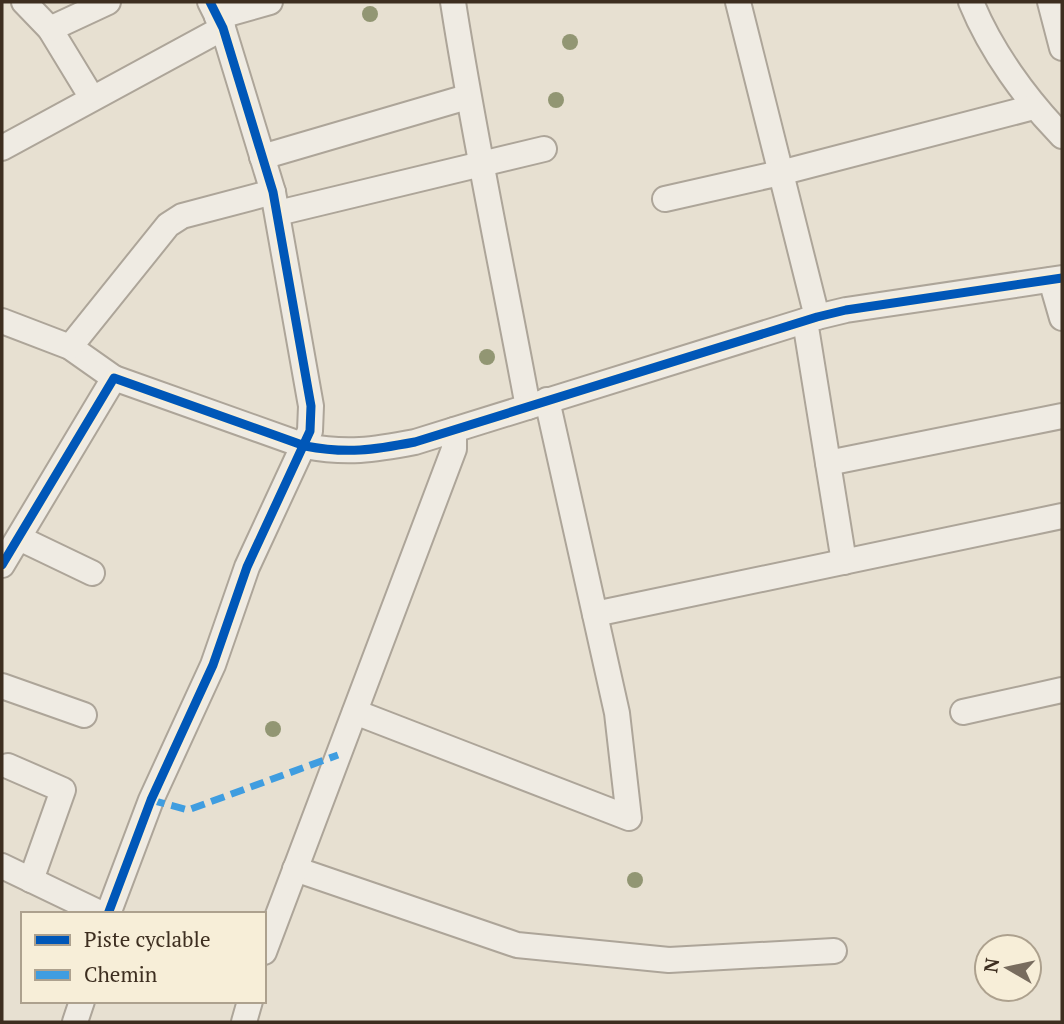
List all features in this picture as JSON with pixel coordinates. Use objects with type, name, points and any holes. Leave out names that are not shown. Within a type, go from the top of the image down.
[{"type":"street","points":[[24,2],[50,29],[92,98]]},
{"type":"street","points":[[50,29],[108,2]]},
{"type":"street","points":[[2,148],[92,98],[217,15],[270,2]]},
{"type":"street","points":[[355,712],[629,818],[617,713],[595,614],[538,403],[467,97],[453,2]]},
{"type":"street","points":[[738,2],[780,173],[811,319],[828,463],[844,562]]},
{"type":"street","points":[[971,2],[978,19],[1034,107],[1062,136]]},
{"type":"street","points":[[1050,2],[1062,48]]},
{"type":"street","points":[[109,912],[151,800],[213,665],[247,567],[310,431],[312,406],[276,202],[217,15]]},
{"type":"street","points":[[262,157],[467,97]]},
{"type":"street","points":[[665,199],[780,173],[1034,107]]},
{"type":"street","points":[[70,347],[168,225],[182,216],[276,202],[483,164],[544,149]]},
{"type":"street","points":[[2,321],[70,347],[114,378],[305,446],[337,452],[362,452],[454,430],[846,310],[1056,279],[1062,318]]},
{"type":"street","points":[[92,573],[9,547],[114,378]]},
{"type":"street","points":[[828,463],[1062,416]]},
{"type":"street","points":[[266,947],[454,449],[454,430]]},
{"type":"street","points":[[595,614],[1062,516]]},
{"type":"street","points":[[2,686],[84,715]]},
{"type":"street","points":[[963,712],[1062,690]]},
{"type":"street","points":[[8,766],[64,790],[31,880]]},
{"type":"street","points":[[2,866],[98,912]]},
{"type":"street","points":[[295,869],[517,945],[669,960],[834,951]]},
{"type":"street","points":[[75,1022],[81,1003]]},
{"type":"street","points":[[244,1022],[249,1003]]},
{"type":"marked path","points":[[151,800],[188,810],[338,755]]},
{"type":"cycle path","points":[[109,912],[151,800],[213,665],[247,567],[310,431],[311,406],[273,192],[223,28],[210,2]]},
{"type":"cycle path","points":[[2,565],[114,378],[305,446],[334,450],[373,449],[415,442],[817,317],[846,310],[1062,278]]}]
